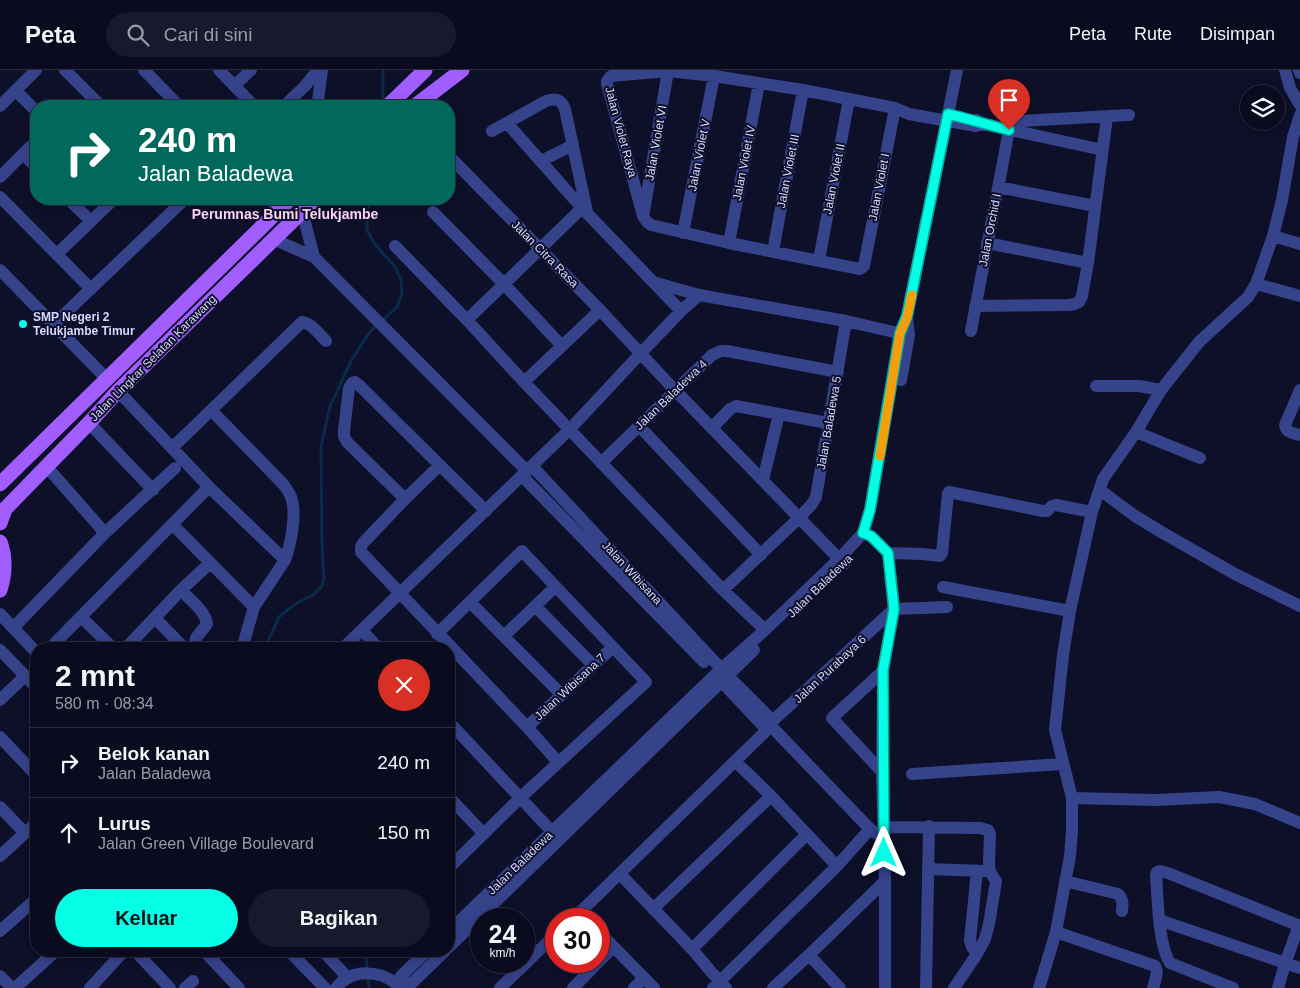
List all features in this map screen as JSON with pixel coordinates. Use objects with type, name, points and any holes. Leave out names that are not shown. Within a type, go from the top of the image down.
[{"type":"main road","points":[[423,100],[462,70]]},
{"type":"main road","points":[[394,100],[423,71]]},
{"type":"main road","name":"Jalan Lingkar Selatan Karawang","points":[[0,484],[107,378],[276,205]]},
{"type":"main road","name":"Jalan Lingkar Selatan Karawang","points":[[0,523],[5,509],[118,391],[308,205]]},
{"type":"main road","points":[[0,542],[5,569],[0,590]]},
{"type":"street","points":[[0,106],[36,70]]},
{"type":"street","points":[[65,70],[95,100]]},
{"type":"street","points":[[144,70],[173,100]]},
{"type":"street","points":[[219,70],[248,100]]},
{"type":"street","points":[[234,86],[251,70]]},
{"type":"street","points":[[290,100],[320,70]]},
{"type":"street","points":[[320,70],[321,100]]},
{"type":"street","name":"Jalan Baladewa","points":[[455,941],[556,836],[841,561],[867,534],[876,520],[907,318],[957,70]]},
{"type":"street","points":[[1285,70],[1290,88],[1300,105]]},
{"type":"street","name":"Jalan Violet Raya","points":[[643,216],[607,81],[611,76],[668,71],[714,76],[803,90],[895,108],[910,107],[976,126],[982,124],[1103,150]]},
{"type":"street","name":"Jalan Violet VI","points":[[643,216],[668,71]]},
{"type":"street","name":"Jalan Violet V","points":[[683,233],[714,76]]},
{"type":"street","name":"Jalan Violet IV","points":[[729,243],[759,83]]},
{"type":"street","points":[[305,86],[317,100]]},
{"type":"street","name":"Jalan Violet III","points":[[773,252],[803,90]]},
{"type":"street","points":[[16,91],[30,105]]},
{"type":"street","name":"Jalan Violet II","points":[[819,260],[849,99]]},
{"type":"street","points":[[492,131],[546,100],[560,100],[565,109],[573,145],[584,211]]},
{"type":"street","name":"Jalan Violet I","points":[[819,260],[860,268],[864,266],[895,108]]},
{"type":"street","points":[[1009,130],[1013,124],[1021,121],[1129,115]]},
{"type":"street","points":[[1039,988],[1056,932],[1070,856],[1072,798],[1055,730],[1070,610],[1092,512],[1103,479],[1136,432],[1161,390],[1199,342],[1248,297],[1256,284],[1273,236],[1297,138],[1300,115]]},
{"type":"street","points":[[976,306],[1075,304],[1079,302],[1082,296],[1088,263],[1107,117]]},
{"type":"street","points":[[507,123],[584,211],[681,311]]},
{"type":"street","name":"Jalan Orchid I","points":[[971,331],[1009,130]]},
{"type":"street","points":[[541,161],[573,145]]},
{"type":"street","points":[[0,177],[30,147]]},
{"type":"street","points":[[23,154],[30,160]]},
{"type":"street","name":"Jalan Citra Rasa","points":[[455,162],[841,561]]},
{"type":"street","points":[[998,186],[1096,206]]},
{"type":"street","points":[[0,197],[91,289]]},
{"type":"street","points":[[74,205],[91,221]]},
{"type":"street","points":[[57,254],[108,205]]},
{"type":"street","points":[[54,324],[179,205]]},
{"type":"street","points":[[302,211],[314,257]]},
{"type":"street","points":[[467,320],[539,248],[584,211]]},
{"type":"street","points":[[433,212],[562,346]]},
{"type":"street","points":[[643,216],[651,225],[729,243],[819,260]]},
{"type":"street","points":[[1273,236],[1300,244]]},
{"type":"street","points":[[274,239],[314,257],[527,471]]},
{"type":"street","points":[[987,243],[1088,263]]},
{"type":"street","points":[[395,246],[723,590],[765,630]]},
{"type":"street","points":[[0,270],[107,378]]},
{"type":"street","points":[[653,282],[698,295],[846,321],[905,334]]},
{"type":"street","points":[[1256,284],[1300,296]]},
{"type":"street","points":[[349,642],[570,429],[698,295]]},
{"type":"street","points":[[524,382],[600,310]]},
{"type":"street","name":"Jalan Baladewa 5","points":[[723,590],[799,518],[816,497],[846,321]]},
{"type":"street","points":[[172,448],[302,322],[310,325],[326,341]]},
{"type":"street","name":"Jalan Baladewa 4","points":[[601,463],[712,355],[721,351],[838,372]]},
{"type":"street","points":[[405,499],[347,442],[344,436],[349,388],[352,383],[359,384],[486,511]]},
{"type":"street","points":[[1096,386],[1139,386],[1161,390]]},
{"type":"street","points":[[1300,390],[1285,425],[1289,432],[1300,435]]},
{"type":"street","points":[[118,391],[208,487],[284,560]]},
{"type":"street","points":[[712,428],[730,409],[736,406],[828,423]]},
{"type":"street","points":[[211,410],[283,484],[291,497],[293,512],[289,546],[284,560],[254,606],[244,642]]},
{"type":"street","points":[[763,480],[779,414]]},
{"type":"street","points":[[89,423],[153,490]]},
{"type":"street","points":[[638,426],[761,554]]},
{"type":"street","points":[[1136,432],[1200,458]]},
{"type":"street","points":[[440,465],[363,542],[361,550],[362,554],[446,642]]},
{"type":"street","points":[[46,467],[105,533]]},
{"type":"street","points":[[13,628],[105,533],[175,468]]},
{"type":"street","name":"Jalan Wibisana","points":[[527,471],[870,829],[883,833]]},
{"type":"street","points":[[56,642],[208,487]]},
{"type":"street","points":[[1100,490],[1163,534],[1235,574],[1300,606]]},
{"type":"street","points":[[867,534],[888,553],[940,556],[942,553],[949,492],[1043,511],[1047,511],[1056,505],[1092,512]]},
{"type":"street","points":[[172,524],[254,606]]},
{"type":"street","points":[[438,634],[522,551],[646,682],[558,762],[455,862]]},
{"type":"street","points":[[885,988],[882,772],[883,670],[894,609],[888,553]]},
{"type":"street","name":"Jalan Baladewa","points":[[722,675],[765,630],[841,561]]},
{"type":"street","points":[[132,642],[181,590],[210,563]]},
{"type":"street","points":[[504,636],[555,587]]},
{"type":"street","points":[[943,587],[1070,610]]},
{"type":"street","points":[[181,590],[206,618],[207,624],[196,638],[196,642]]},
{"type":"street","points":[[470,602],[562,695]]},
{"type":"street","points":[[535,606],[593,665]]},
{"type":"street","points":[[894,609],[947,607]]},
{"type":"street","name":"Jalan Purabaya 6","points":[[587,908],[767,730],[769,724],[894,609]]},
{"type":"street","points":[[0,614],[30,646]]},
{"type":"street","points":[[81,617],[107,642]]},
{"type":"street","points":[[156,618],[178,642]]},
{"type":"street","points":[[362,630],[373,642]]},
{"type":"street","name":"Jalan Wibisana 7","points":[[527,727],[613,647]]},
{"type":"street","points":[[0,650],[30,681]]},
{"type":"street","points":[[455,652],[558,762]]},
{"type":"street","points":[[882,772],[832,718],[883,670]]},
{"type":"street","points":[[0,700],[25,676]]},
{"type":"street","points":[[455,728],[556,836]]},
{"type":"street","points":[[0,737],[30,769]]},
{"type":"street","points":[[735,761],[837,866]]},
{"type":"street","points":[[912,774],[1062,764]]},
{"type":"street","points":[[653,908],[771,796]]},
{"type":"street","points":[[1072,798],[1156,800],[1219,797],[1255,804],[1300,823]]},
{"type":"street","points":[[455,803],[484,834]]},
{"type":"street","points":[[0,807],[25,833]]},
{"type":"street","points":[[883,833],[929,826],[980,828],[988,830],[990,834],[989,864],[996,886],[989,924],[985,939],[977,954],[954,988]]},
{"type":"street","points":[[926,988],[929,826]]},
{"type":"street","points":[[0,856],[30,828]]},
{"type":"street","points":[[620,874],[692,949],[713,974],[720,986],[837,866],[870,829]]},
{"type":"street","points":[[692,949],[807,834]]},
{"type":"street","name":"Jalan Baladewa","points":[[455,925],[556,836]]},
{"type":"street","points":[[928,869],[990,872]]},
{"type":"street","points":[[977,871],[970,940],[977,954]]},
{"type":"street","points":[[1233,988],[1170,963],[1166,956],[1159,920],[1157,872],[1160,871],[1299,925],[1278,988]]},
{"type":"street","points":[[777,987],[884,881]]},
{"type":"street","points":[[1065,881],[1118,894],[1122,898],[1122,911]]},
{"type":"street","points":[[0,932],[30,904]]},
{"type":"street","points":[[1159,920],[1300,968]]},
{"type":"street","points":[[1056,932],[1155,966],[1157,972],[1153,988]]},
{"type":"street","points":[[610,944],[654,988]]},
{"type":"street","points":[[500,988],[545,945]]},
{"type":"street","points":[[572,988],[613,947]]},
{"type":"street","points":[[809,955],[840,988]]},
{"type":"street","points":[[0,976],[14,988],[49,957]]},
{"type":"street","points":[[90,988],[118,957]]},
{"type":"street","points":[[140,957],[170,988]]},
{"type":"street","points":[[210,957],[239,988]]},
{"type":"street","points":[[295,957],[325,988]]},
{"type":"street","points":[[329,957],[348,978]]},
{"type":"street","points":[[404,983],[423,957]]},
{"type":"street","points":[[336,988],[348,978],[372,973],[384,976],[395,982],[404,983],[437,957]]},
{"type":"street","points":[[634,988],[644,978]]},
{"type":"waterway","points":[[383,70],[383,100]]},
{"type":"waterway","points":[[370,205],[367,210],[367,230],[374,243],[395,267],[401,280],[402,293],[397,307],[383,320]]},
{"type":"waterway","points":[[268,642],[279,617],[295,604],[313,595],[322,586],[324,577],[321,446],[330,406],[352,359],[369,333],[378,324]]},
{"type":"waterway","points":[[366,957],[367,968]]},
{"type":"waterway","points":[[368,979],[369,988]]},
{"type":"slow traffic","points":[[880,456],[900,333],[907,318],[912,295]]},
{"type":"place","name":"SMP Negeri 2 Telukjambe Timur","points":[[23,324]]},
{"type":"district","name":"Perumnas Bumi Telukjambe","points":[[285,214]]},
{"type":"route","points":[[884,853],[882,772],[883,670],[894,609],[888,553],[871,536],[863,533],[870,510],[900,333],[907,316],[948,114],[1009,130]]}]
